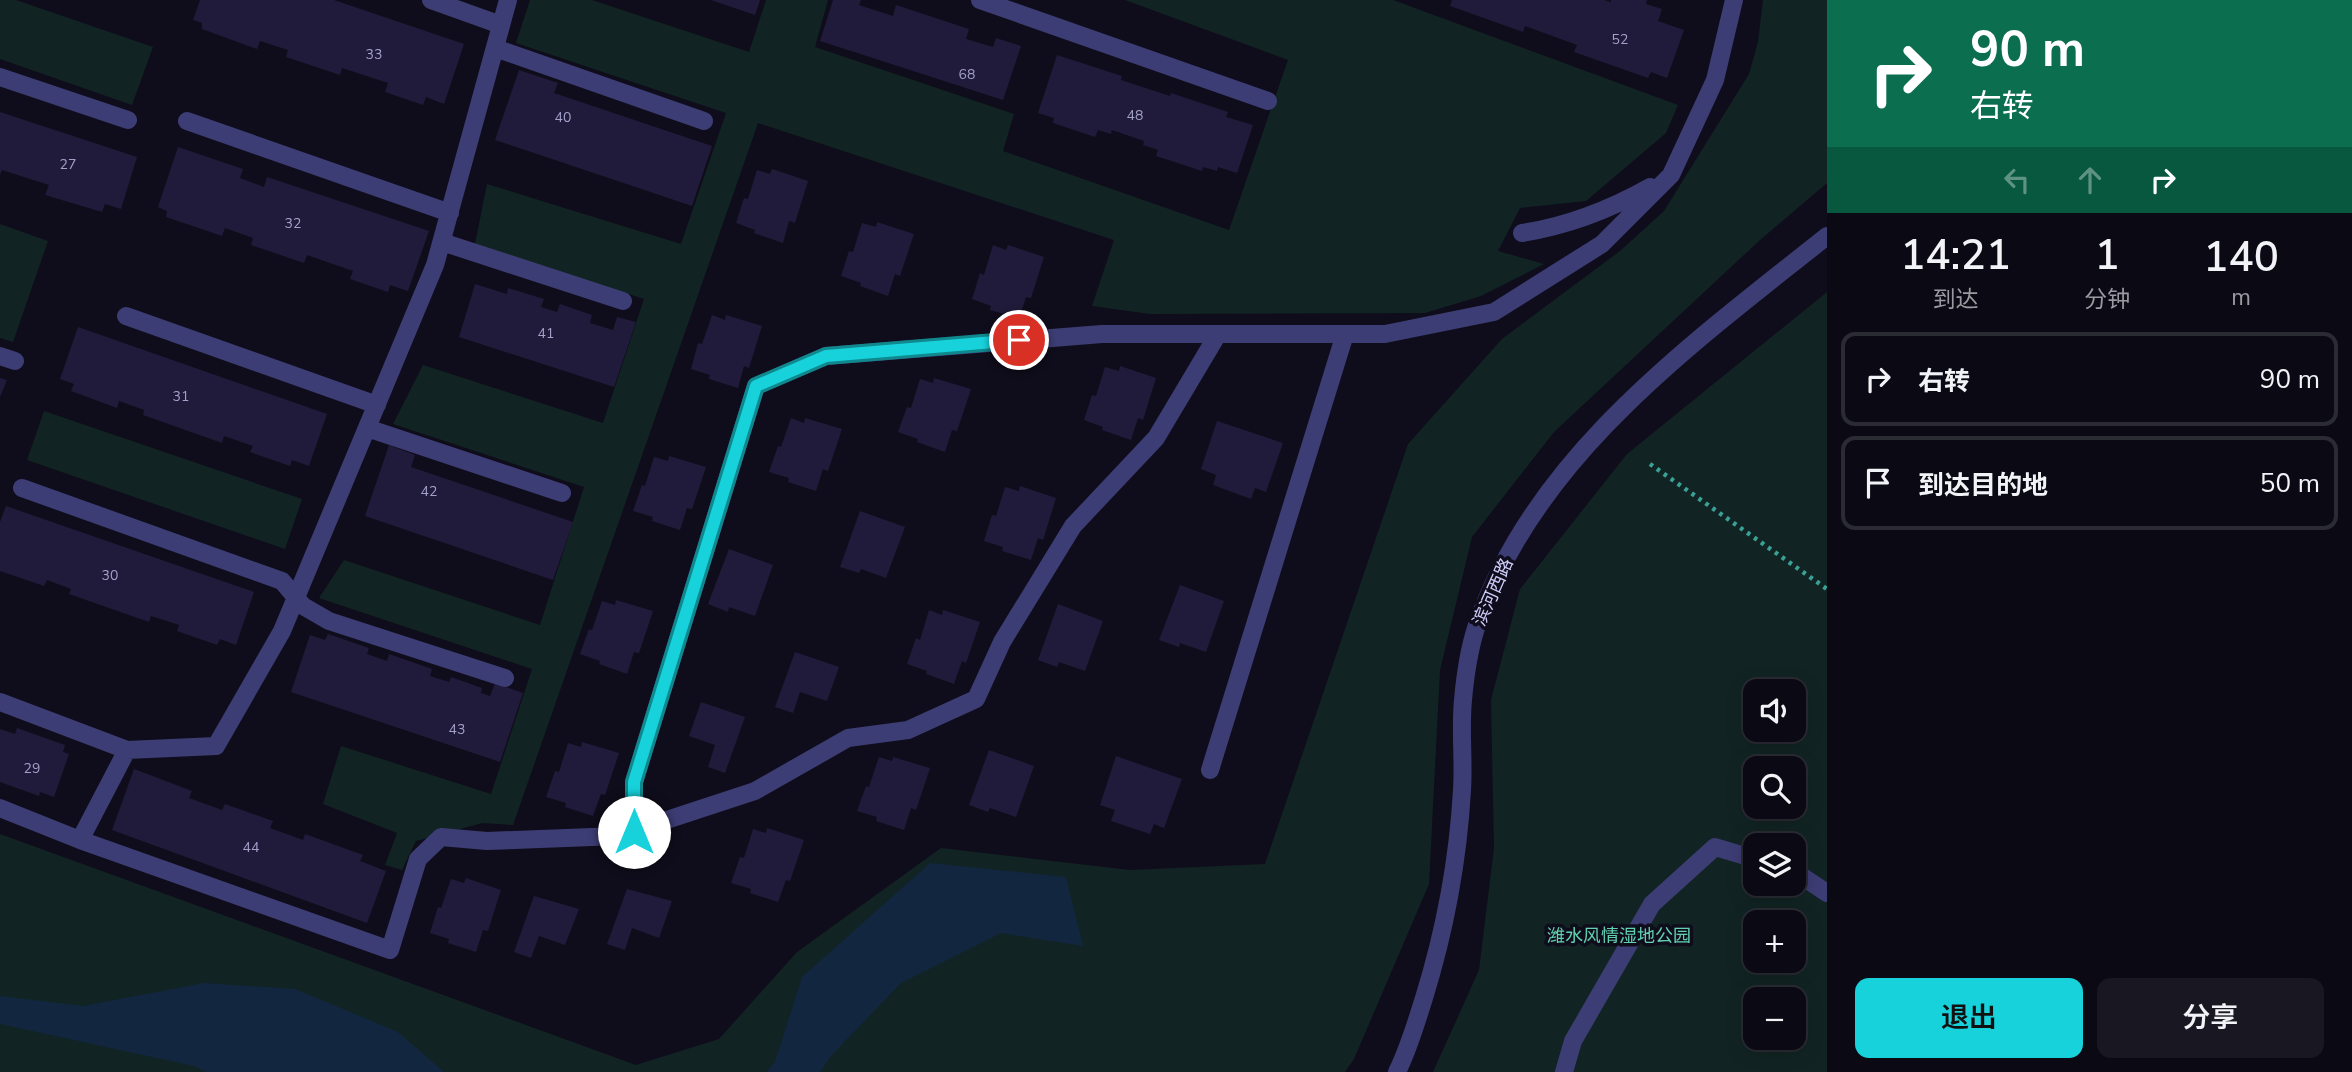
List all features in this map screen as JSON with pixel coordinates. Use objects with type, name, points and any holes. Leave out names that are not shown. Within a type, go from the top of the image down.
[{"type":"street","points":[[431,0],[501,24]]},
{"type":"street","points":[[0,702],[127,750],[216,746],[282,631],[435,265],[508,0]]},
{"type":"street","points":[[980,0],[1268,101]]},
{"type":"street","points":[[634,832],[634,782],[756,386],[826,356],[1102,334],[1385,334],[1494,312],[1602,244],[1671,175],[1715,80],[1734,0]]},
{"type":"street","points":[[495,48],[704,121]]},
{"type":"street","points":[[0,76],[128,120]]},
{"type":"street","points":[[187,121],[450,212]]},
{"type":"street","points":[[1521,233],[1548,229],[1590,216],[1625,201],[1671,175]]},
{"type":"street","name":"滨河西路","points":[[1397,1072],[1408,1050],[1435,963],[1454,877],[1462,789],[1463,702],[1475,629],[1498,571],[1538,504],[1599,430],[1677,359],[1827,236]]},
{"type":"street","points":[[442,242],[623,300]]},
{"type":"street","points":[[126,316],[377,405]]},
{"type":"street","points":[[0,808],[80,840],[390,950],[418,859],[441,837],[500,840],[618,836],[634,832],[755,791],[848,738],[908,730],[976,699],[1002,642],[1073,526],[1156,438],[1218,334]]},
{"type":"street","points":[[1210,770],[1345,334]]},
{"type":"street","points":[[367,428],[562,494]]},
{"type":"street","points":[[22,488],[282,581],[303,606],[329,621],[505,678]]},
{"type":"street","points":[[80,840],[127,750]]},
{"type":"street","points":[[1564,1072],[1573,1041],[1652,904],[1715,847],[1743,855]]},
{"type":"street","points":[[1806,880],[1827,893]]},
{"type":"path","points":[[1650,464],[1827,589]]},
{"type":"green space","points":[[0,0],[16,0],[153,47],[132,105],[0,59]]},
{"type":"green space","points":[[530,0],[592,0],[749,52],[766,0],[828,0],[815,47],[1014,114],[1003,151],[1229,230],[1288,60],[1125,0],[1393,0],[1678,105],[1666,133],[1586,201],[1520,208],[1498,251],[1544,264],[1481,296],[1425,313],[1150,314],[1092,306],[1114,240],[758,123],[513,825],[482,823],[416,841],[402,870],[385,865],[397,833],[323,804],[341,746],[491,794],[532,669],[319,598],[344,560],[540,625],[584,487],[393,424],[423,365],[603,423],[644,299],[475,244],[487,184],[681,244],[726,113],[516,43]]},
{"type":"green space","points":[[1763,0],[1827,0],[1827,183],[1760,240],[1554,432],[1472,537],[1440,670],[1429,884],[1354,1059],[1345,1072],[0,1072],[0,834],[636,1065],[719,1039],[797,952],[941,848],[1130,870],[1265,864],[1408,444],[1502,339],[1620,251],[1664,211],[1749,74],[1758,42]]},
{"type":"green space","points":[[0,224],[48,241],[13,342],[0,338]]},
{"type":"green space","name":"潍水风情湿地公园","points":[[1827,292],[1827,1072],[1433,1072],[1479,970],[1494,848],[1491,700],[1520,589],[1627,454]]},
{"type":"green space","points":[[44,411],[302,499],[285,549],[27,460]]},
{"type":"water","points":[[930,863],[1066,877],[1083,946],[1001,933],[901,983],[830,1057],[820,1072],[766,1072],[775,1062],[802,977]]},
{"type":"water","points":[[204,983],[295,989],[398,1032],[444,1072],[206,1072],[194,1066],[0,1024],[0,996],[83,1006]]},
{"type":"building","points":[[200,0],[334,0],[464,44],[444,104],[426,97],[423,105],[385,92],[388,83],[342,68],[340,75],[286,57],[288,50],[260,41],[257,49],[202,29],[202,23],[193,20]]},
{"type":"building","points":[[711,0],[760,0],[755,15]]},
{"type":"building","points":[[833,0],[861,0],[859,5],[893,16],[896,5],[969,29],[966,39],[993,47],[996,38],[1021,46],[1003,100],[820,41]]},
{"type":"building","points":[[1452,0],[1647,0],[1646,4],[1662,9],[1658,21],[1684,30],[1667,78],[1651,72],[1648,78],[1574,52],[1577,45],[1525,26],[1523,32],[1450,6]]},
{"type":"building","points":[[1057,55],[1122,76],[1121,80],[1228,112],[1226,117],[1253,125],[1237,173],[1218,167],[1217,171],[1203,167],[1202,171],[1156,156],[1158,150],[1143,145],[1144,141],[1112,130],[1111,134],[1098,130],[1095,137],[1053,123],[1054,118],[1038,113]]},
{"type":"building","points":[[519,70],[558,83],[554,93],[712,146],[692,206],[495,140]]},
{"type":"building","points":[[0,112],[137,157],[121,209],[105,204],[102,212],[45,195],[49,185],[2,170],[0,175]]},
{"type":"building","points":[[178,147],[243,169],[240,178],[264,187],[267,177],[429,231],[408,291],[390,285],[388,292],[350,279],[353,271],[307,255],[304,263],[251,245],[253,238],[225,228],[222,236],[166,217],[167,211],[158,207]]},
{"type":"building","points":[[772,169],[808,181],[795,223],[789,221],[783,243],[754,233],[755,230],[736,223],[744,198],[748,199],[757,170],[770,174]]},
{"type":"building","points":[[877,222],[914,234],[900,276],[895,274],[888,296],[841,276],[849,251],[853,252],[862,223],[876,227]]},
{"type":"building","points":[[993,245],[1006,250],[1008,245],[1044,257],[1031,298],[1026,297],[1019,318],[990,310],[991,306],[972,299],[980,273],[984,275]]},
{"type":"building","points":[[475,284],[507,294],[508,288],[544,299],[541,307],[557,312],[560,304],[592,315],[590,323],[613,330],[617,317],[636,322],[614,387],[459,337]]},
{"type":"building","points":[[712,315],[725,320],[726,315],[762,326],[749,368],[744,366],[738,388],[709,379],[710,375],[691,369],[698,343],[702,344]]},
{"type":"building","points":[[78,327],[327,414],[309,466],[292,460],[290,466],[250,452],[253,446],[224,436],[222,443],[143,415],[144,410],[119,401],[117,408],[71,391],[74,384],[60,379]]},
{"type":"building","points":[[1120,366],[1156,378],[1143,420],[1138,418],[1131,440],[1102,430],[1103,427],[1084,420],[1092,395],[1096,396],[1105,367],[1119,371]]},
{"type":"building","points":[[0,378],[7,380],[0,397]]},
{"type":"building","points":[[934,378],[971,389],[957,431],[952,430],[945,452],[898,432],[907,407],[911,408],[920,379],[933,383]]},
{"type":"building","points":[[791,418],[804,423],[805,418],[842,429],[828,471],[823,469],[816,491],[788,482],[789,478],[769,472]]},
{"type":"building","points":[[1217,421],[1283,443],[1266,492],[1255,488],[1251,499],[1213,485],[1216,475],[1201,469]]},
{"type":"building","points":[[389,445],[415,455],[411,467],[573,522],[553,580],[365,516]]},
{"type":"building","points":[[669,456],[706,467],[692,509],[687,508],[680,530],[652,521],[653,517],[633,511],[642,485],[645,486],[654,457],[668,461]]},
{"type":"building","points":[[1020,486],[1056,498],[1043,540],[1038,538],[1031,560],[1002,551],[1003,547],[984,541],[992,515],[996,516],[1005,487],[1019,491]]},
{"type":"building","points":[[6,506],[254,592],[236,645],[220,639],[217,645],[177,631],[179,625],[151,616],[149,622],[69,594],[71,589],[47,580],[44,586],[0,571],[0,522]]},
{"type":"building","points":[[860,511],[905,527],[886,578],[861,569],[859,573],[840,567]]},
{"type":"building","points":[[729,549],[773,565],[755,616],[729,607],[728,612],[708,604]]},
{"type":"building","points":[[1180,585],[1224,601],[1206,652],[1180,643],[1179,647],[1159,640]]},
{"type":"building","points":[[616,600],[653,611],[639,653],[634,652],[627,674],[580,654],[602,601],[615,605]]},
{"type":"building","points":[[1058,604],[1103,621],[1085,671],[1059,662],[1057,667],[1038,660]]},
{"type":"building","points":[[929,610],[942,615],[943,610],[980,622],[966,663],[962,661],[954,684],[907,664],[916,638],[920,640]]},
{"type":"building","points":[[328,634],[369,648],[367,654],[387,661],[389,654],[432,669],[430,676],[449,682],[451,677],[482,688],[481,693],[490,696],[495,683],[523,693],[500,762],[291,692],[310,635],[325,640]]},
{"type":"building","points":[[795,652],[839,667],[827,701],[800,692],[793,713],[775,707]]},
{"type":"building","points":[[701,702],[745,717],[725,773],[708,767],[715,745],[689,736]]},
{"type":"building","points":[[17,728],[65,745],[63,752],[69,754],[54,797],[40,792],[39,796],[0,782],[0,729],[15,734]]},
{"type":"building","points":[[582,742],[619,753],[605,795],[601,794],[593,816],[565,807],[566,803],[546,797],[555,771],[559,772],[568,743],[581,747]]},
{"type":"building","points":[[989,750],[1034,766],[1016,817],[990,808],[988,812],[969,805]]},
{"type":"building","points":[[1116,756],[1182,779],[1164,828],[1154,824],[1150,834],[1111,821],[1115,810],[1100,805]]},
{"type":"building","points":[[879,757],[892,761],[893,757],[930,768],[916,810],[911,808],[904,830],[876,821],[877,817],[857,811]]},
{"type":"building","points":[[134,769],[192,791],[189,798],[222,810],[225,804],[273,821],[270,828],[303,840],[305,834],[363,855],[360,861],[386,871],[367,923],[112,830]]},
{"type":"building","points":[[767,828],[804,840],[790,881],[786,880],[778,902],[750,893],[751,889],[731,883],[740,857],[744,858],[753,829],[766,833]]},
{"type":"building","points":[[466,878],[501,890],[488,931],[483,930],[476,952],[448,943],[449,939],[430,933],[451,879],[464,883]]},
{"type":"building","points":[[627,889],[672,901],[659,938],[632,928],[625,950],[607,944]]},
{"type":"building","points":[[534,896],[579,909],[565,945],[539,936],[531,958],[514,952]]},
{"type":"route","points":[[634,832],[634,782],[756,386],[826,356],[1019,340]]}]
